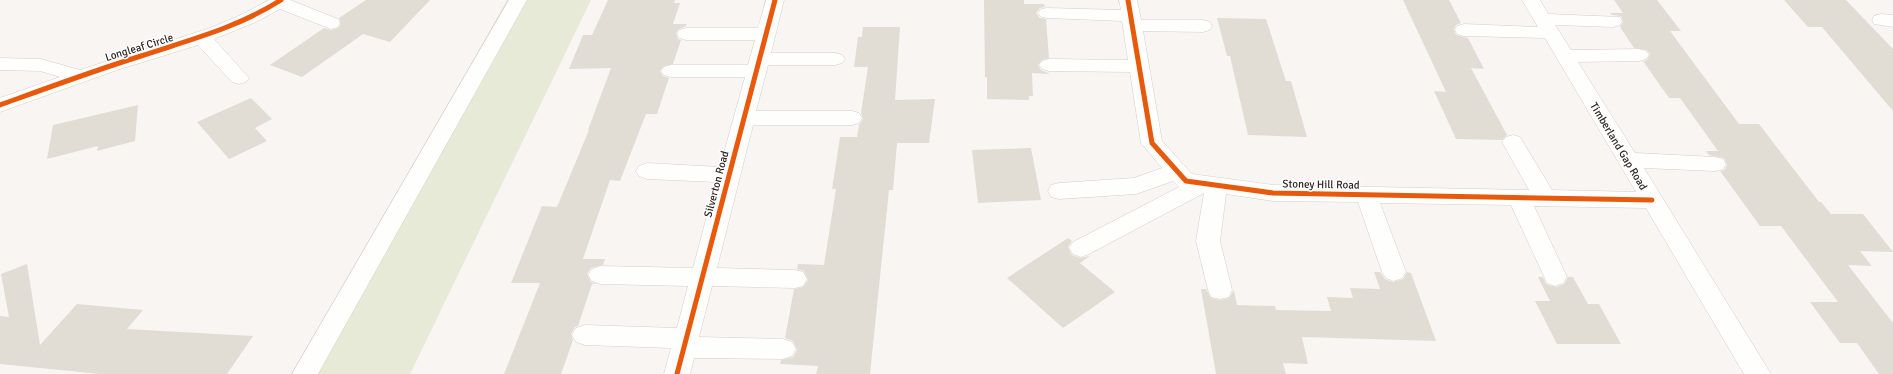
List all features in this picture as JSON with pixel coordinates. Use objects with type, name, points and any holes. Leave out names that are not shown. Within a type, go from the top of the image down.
[{"type":"street","points":[[305,374],[518,0]]},
{"type":"street","name":"Silverton Road","points":[[677,374],[775,0]]},
{"type":"street","name":"Timberland Gap Road","points":[[1531,0],[1758,374]]},
{"type":"street","points":[[280,1],[331,24]]},
{"type":"street","name":"Longleaf Circle","points":[[0,105],[80,76],[202,38],[246,20],[280,1]]},
{"type":"street","points":[[1048,13],[1130,13],[1203,26]]},
{"type":"street","name":"Stoney Hill Road","points":[[1130,13],[1152,143],[1186,181],[1273,194],[1652,200]]},
{"type":"street","points":[[1464,30],[1613,21]]},
{"type":"street","points":[[686,34],[766,34]]},
{"type":"street","points":[[202,38],[239,78]]},
{"type":"street","points":[[1565,56],[1639,55]]},
{"type":"street","points":[[671,71],[835,59]]},
{"type":"street","points":[[0,64],[41,65],[80,76]]},
{"type":"street","points":[[1049,65],[1139,66]]},
{"type":"street","points":[[744,118],[852,118]]},
{"type":"street","points":[[1513,142],[1545,198]]},
{"type":"street","points":[[1628,160],[1715,164]]},
{"type":"street","points":[[647,171],[729,176]]},
{"type":"street","points":[[1059,191],[1136,186],[1177,171]]},
{"type":"street","points":[[1080,248],[1209,185],[1208,241],[1220,290]]},
{"type":"street","points":[[1366,195],[1394,272]]},
{"type":"street","points":[[1519,198],[1555,277]]},
{"type":"street","points":[[600,275],[795,279]]},
{"type":"street","points":[[585,335],[784,349]]},
{"type":"green space","points":[[507,0],[591,0],[410,374],[298,374]]},
{"type":"building","points":[[366,0],[430,0],[390,42],[363,34],[302,77],[270,65],[324,28],[331,30],[338,28],[341,24],[339,18]]},
{"type":"building","points":[[608,0],[675,0],[674,3],[680,3],[673,24],[687,24],[676,33],[678,39],[681,40],[673,64],[664,66],[660,71],[663,76],[669,78],[657,114],[646,114],[620,181],[610,180],[583,259],[605,259],[603,265],[591,268],[587,274],[591,282],[597,284],[592,284],[578,326],[575,327],[571,334],[573,340],[561,374],[504,374],[540,283],[511,283],[542,206],[557,207],[589,130],[611,68],[569,69],[583,35],[592,35]]},
{"type":"building","points":[[984,0],[1024,0],[1024,4],[1044,4],[1045,7],[1040,8],[1036,13],[1040,18],[1046,19],[1049,58],[1042,60],[1038,65],[1041,70],[1050,74],[1032,73],[1033,96],[1029,96],[1029,100],[987,99],[987,77],[985,77]]},
{"type":"building","points":[[1403,0],[1449,0],[1461,23],[1456,25],[1454,29],[1456,35],[1468,38],[1484,69],[1471,68],[1507,135],[1502,140],[1456,139],[1434,91],[1446,92]]},
{"type":"building","points":[[1614,0],[1657,0],[1681,31],[1670,31],[1739,124],[1759,124],[1819,202],[1821,202],[1831,214],[1863,214],[1893,252],[1860,251],[1872,266],[1848,265],[1893,323],[1893,374],[1879,374],[1857,343],[1840,343],[1810,302],[1838,302],[1781,226],[1760,226],[1720,171],[1724,170],[1727,165],[1724,158],[1709,155],[1706,151],[1718,151],[1680,98],[1669,98],[1643,61],[1647,60],[1650,54],[1646,50],[1634,48],[1620,27],[1623,22],[1621,16],[1612,15],[1610,13],[1623,13]]},
{"type":"building","points":[[1784,0],[1846,0],[1893,49],[1893,111],[1822,27],[1808,27]]},
{"type":"building","points":[[1217,18],[1266,19],[1286,81],[1291,81],[1307,137],[1248,135],[1230,56],[1227,56]]},
{"type":"building","points":[[863,27],[900,27],[895,100],[935,99],[929,143],[897,143],[893,190],[889,190],[870,374],[816,374],[818,366],[780,364],[781,360],[793,357],[797,350],[793,341],[785,338],[794,289],[803,287],[808,280],[804,271],[797,269],[798,264],[824,265],[836,189],[832,189],[840,137],[857,137],[859,125],[863,119],[861,113],[868,67],[854,67],[858,37],[862,37]]},
{"type":"building","points":[[251,98],[272,119],[255,128],[267,141],[229,159],[197,122]]},
{"type":"building","points":[[138,105],[135,141],[97,151],[98,146],[47,159],[53,125]]},
{"type":"building","points":[[1031,148],[1041,200],[978,203],[972,150]]},
{"type":"building","points":[[1068,238],[1072,241],[1068,247],[1072,255],[1080,258],[1090,256],[1080,263],[1115,292],[1063,328],[1007,278]]},
{"type":"building","points":[[27,264],[40,345],[77,304],[143,310],[127,329],[253,336],[227,374],[100,374],[0,364],[0,316],[9,317],[1,274]]},
{"type":"building","points":[[1374,272],[1380,272],[1385,279],[1393,282],[1403,279],[1407,272],[1411,273],[1436,341],[1302,337],[1308,364],[1283,363],[1286,374],[1216,374],[1201,289],[1206,289],[1211,298],[1220,300],[1229,298],[1234,290],[1237,305],[1275,306],[1276,310],[1331,311],[1327,297],[1353,298],[1350,288],[1380,289]]},
{"type":"building","points":[[1538,277],[1543,277],[1546,284],[1556,287],[1564,284],[1568,277],[1573,277],[1588,304],[1599,304],[1621,344],[1557,344],[1535,301],[1550,301]]},
{"type":"cycle path","points":[[0,105],[110,66],[233,26],[266,10],[281,0]]},
{"type":"cycle path","points":[[677,374],[775,0]]},
{"type":"cycle path","points":[[1128,0],[1152,143],[1186,181],[1273,193],[1652,200]]}]
